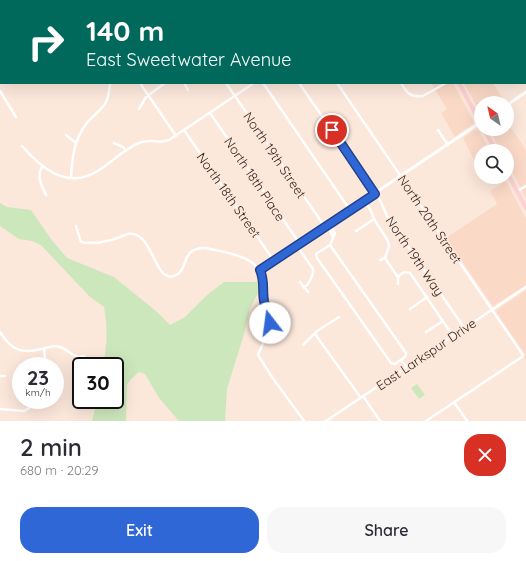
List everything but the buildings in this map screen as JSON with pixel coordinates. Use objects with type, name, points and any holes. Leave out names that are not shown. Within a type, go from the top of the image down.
[{"type":"main road","points":[[460,84],[474,110]]},
{"type":"main road","points":[[513,184],[526,208]]},
{"type":"street","points":[[71,178],[72,157],[76,143],[87,123],[105,104],[111,84]]},
{"type":"street","points":[[141,84],[176,136]]},
{"type":"street","points":[[139,109],[145,98],[164,84]]},
{"type":"street","points":[[185,84],[188,90]]},
{"type":"street","name":"North 19th Street","points":[[227,84],[327,226],[334,231],[330,245]]},
{"type":"street","points":[[22,146],[42,167],[56,174],[71,178],[80,177],[90,174],[143,141],[164,142],[176,136],[253,84]]},
{"type":"street","points":[[264,84],[350,210]]},
{"type":"street","name":"North 19th Way","points":[[300,84],[375,194],[383,206],[387,216],[464,329]]},
{"type":"street","name":"North 20th Street","points":[[338,84],[523,355],[454,402]]},
{"type":"street","points":[[401,84],[409,94],[423,96],[444,84]]},
{"type":"street","points":[[0,92],[16,117]]},
{"type":"street","points":[[514,101],[525,94]]},
{"type":"street","name":"North 18th Place","points":[[210,113],[313,269],[314,272],[304,288]]},
{"type":"street","points":[[260,270],[474,128]]},
{"type":"street","name":"North 18th Street","points":[[184,130],[274,261]]},
{"type":"street","points":[[438,130],[448,145]]},
{"type":"street","points":[[66,135],[76,143]]},
{"type":"street","points":[[114,143],[123,147],[126,151]]},
{"type":"street","points":[[42,167],[40,178],[46,195]]},
{"type":"street","points":[[517,191],[526,186]]},
{"type":"street","points":[[364,201],[388,241],[389,246],[385,258],[380,260]]},
{"type":"street","points":[[356,231],[374,219]]},
{"type":"street","points":[[76,226],[81,242],[88,244],[113,240],[129,234],[137,235],[146,242],[162,273],[168,276],[174,276],[179,273],[183,269],[187,256],[200,247],[244,257],[252,261],[260,270],[264,282],[264,303],[270,323],[258,355],[304,421]]},
{"type":"street","points":[[330,245],[406,353],[401,360],[395,364],[391,363],[316,256],[319,251],[330,245]]},
{"type":"street","points":[[385,258],[398,276],[398,284]]},
{"type":"street","points":[[398,276],[404,272],[410,273],[453,336]]},
{"type":"street","points":[[300,282],[308,292]]},
{"type":"street","name":"East Larkspur Drive","points":[[326,421],[526,287]]},
{"type":"street","points":[[410,309],[427,297]]},
{"type":"street","points":[[302,345],[339,317]]},
{"type":"street","points":[[426,332],[443,321]]},
{"type":"street","points":[[0,332],[7,343],[19,350],[28,352],[56,346],[67,350],[75,356],[84,356]]},
{"type":"street","points":[[315,334],[380,421]]},
{"type":"street","points":[[44,349],[45,357]]},
{"type":"street","points":[[401,360],[407,367]]},
{"type":"street","points":[[0,376],[5,376]]},
{"type":"street","points":[[426,421],[454,402],[467,421]]},
{"type":"street","points":[[0,409],[24,411],[27,409]]},
{"type":"shaded area","points":[[432,84],[454,84],[473,120],[473,124],[455,137],[441,113],[447,109]]},
{"type":"shaded area","points":[[465,84],[494,84],[501,96],[474,96],[474,101]]},
{"type":"shaded area","points":[[474,131],[474,136],[482,136],[486,144],[474,144],[474,160],[463,138]]},
{"type":"shaded area","points":[[514,132],[526,150],[526,198],[514,175],[514,144],[497,144],[493,136],[514,136]]},
{"type":"shaded area","points":[[501,184],[508,184],[526,219],[526,285],[493,306],[446,238],[497,204],[490,191]]},
{"type":"shaded area","points":[[526,290],[526,361],[524,358],[525,354],[496,312]]},
{"type":"green space","points":[[0,203],[7,207],[31,210],[51,239],[67,258],[114,277],[156,311],[170,325],[185,317],[207,295],[224,282],[257,282],[260,289],[250,309],[227,389],[225,421],[179,421],[159,398],[145,374],[139,372],[127,385],[127,421],[92,421],[95,409],[124,409],[124,357],[104,357],[106,322],[104,307],[89,296],[41,245],[32,241],[19,239],[0,226]]},
{"type":"green space","points":[[417,384],[425,395],[419,399],[411,388]]},
{"type":"route","points":[[270,323],[264,303],[264,282],[260,270],[375,194],[332,130]]}]
